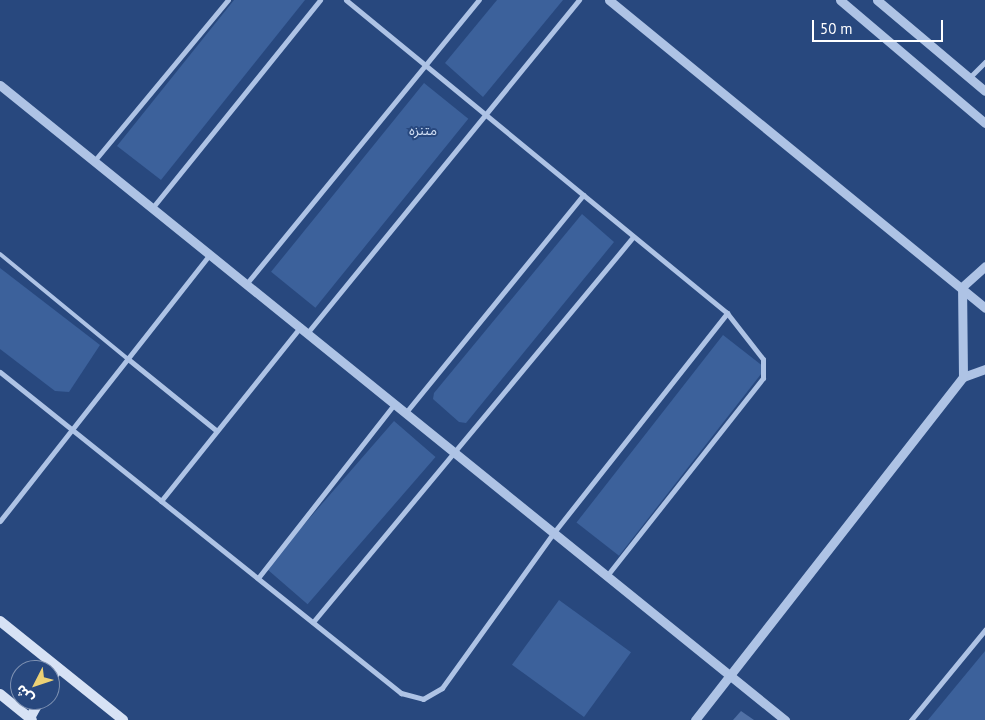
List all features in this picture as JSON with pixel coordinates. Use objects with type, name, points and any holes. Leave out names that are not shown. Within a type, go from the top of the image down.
[{"type":"main road","points":[[0,622],[48,660]]},
{"type":"main road","points":[[60,670],[123,720]]},
{"type":"main road","points":[[0,694],[31,719]]},
{"type":"street","points":[[95,160],[228,0]]},
{"type":"street","points":[[153,207],[320,0]]},
{"type":"street","points":[[346,0],[727,313],[762,359],[763,378],[608,574]]},
{"type":"street","points":[[247,283],[479,0]]},
{"type":"street","points":[[162,501],[217,431],[485,114],[578,0]]},
{"type":"street","points":[[609,0],[962,287],[985,308]]},
{"type":"street","points":[[840,0],[985,123]]},
{"type":"street","points":[[877,0],[985,91]]},
{"type":"street","points":[[970,78],[985,62]]},
{"type":"street","points":[[0,85],[396,402],[785,720]]},
{"type":"street","points":[[407,411],[582,195]]},
{"type":"street","points":[[313,622],[633,237]]},
{"type":"street","points":[[0,521],[210,253]]},
{"type":"street","points":[[962,377],[962,287],[985,266]]},
{"type":"street","points":[[0,372],[401,693],[423,699],[442,688],[554,531],[727,313]]},
{"type":"street","points":[[128,358],[217,431]]},
{"type":"street","points":[[695,720],[962,377],[985,369]]},
{"type":"street","points":[[258,578],[396,402]]},
{"type":"street","points":[[912,720],[985,630]]},
{"type":"lane","points":[[0,254],[128,358]]},
{"type":"green space","points":[[234,0],[305,0],[161,180],[117,146]]},
{"type":"green space","points":[[497,0],[563,0],[483,97],[445,63]]},
{"type":"green space","name":"متنزه","points":[[424,83],[468,119],[315,308],[271,272]]},
{"type":"green space","points":[[582,214],[614,242],[466,423],[459,422],[433,399],[434,393]]},
{"type":"green space","points":[[0,268],[100,345],[69,392],[55,391],[0,349]]},
{"type":"green space","points":[[723,335],[766,368],[619,556],[576,523]]},
{"type":"green space","points":[[394,421],[436,457],[308,604],[266,568]]},
{"type":"green space","points":[[559,600],[631,652],[584,717],[512,665]]},
{"type":"green space","points":[[985,651],[985,720],[928,720]]},
{"type":"building","points":[[741,711],[754,720],[733,720]]}]
